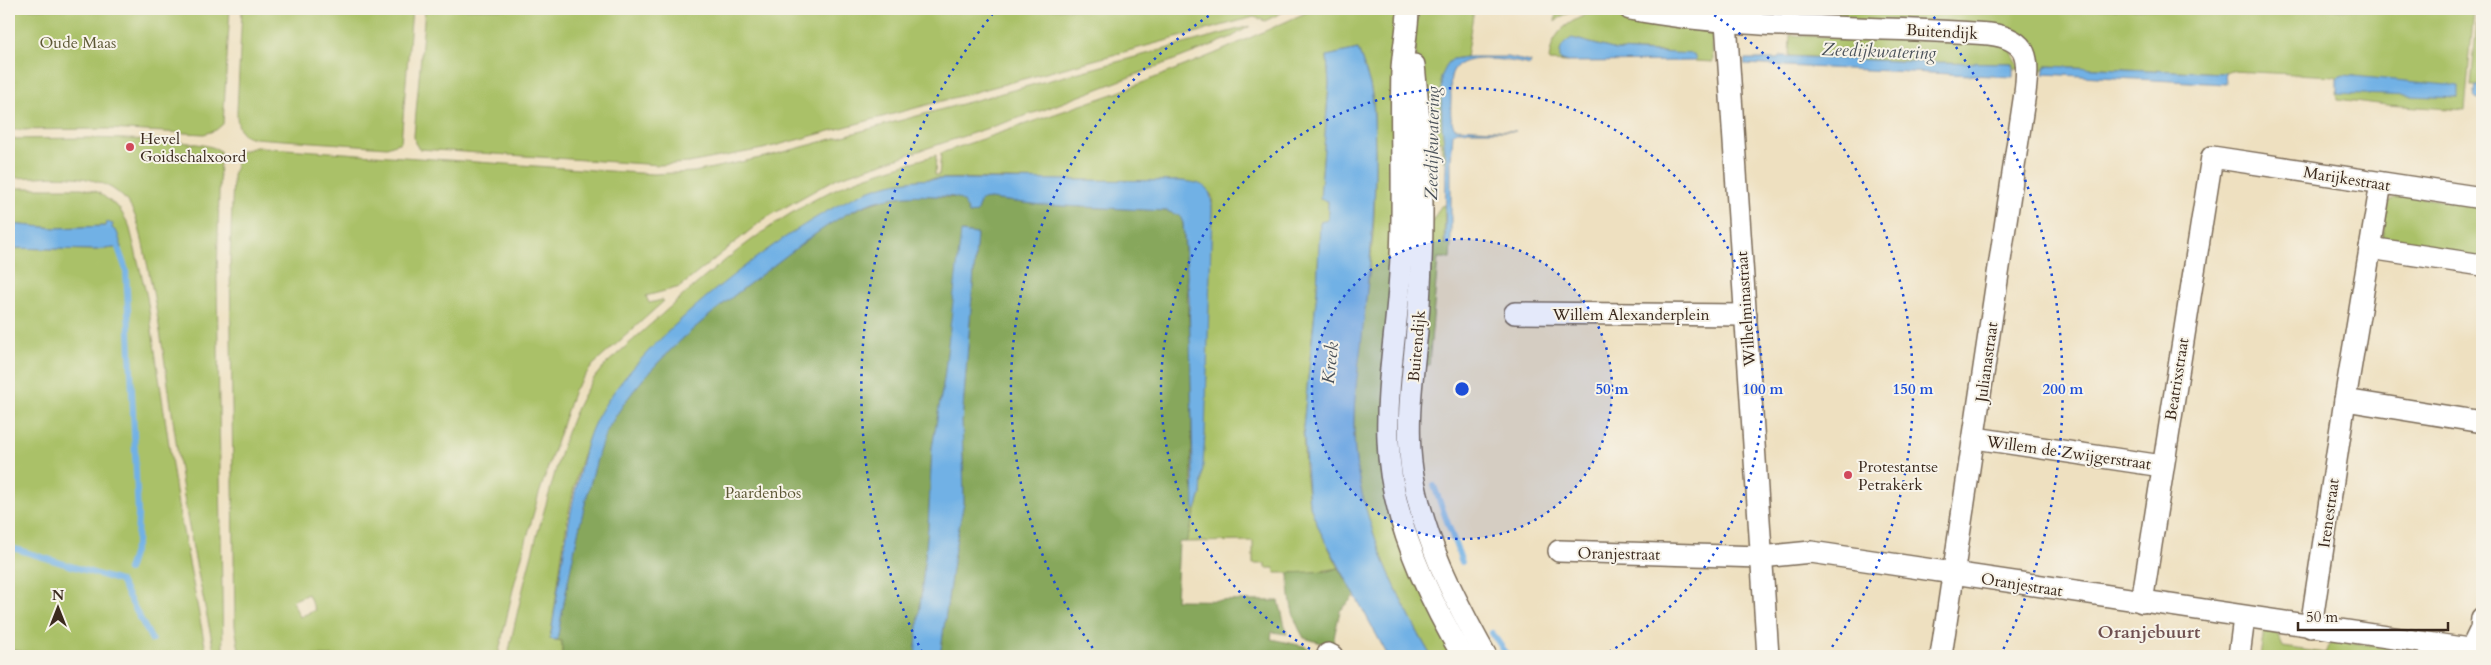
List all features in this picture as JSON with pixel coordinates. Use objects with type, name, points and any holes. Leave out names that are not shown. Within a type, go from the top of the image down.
[{"type":"street","name":"Buitendijk","points":[[1630,9],[1677,17],[1726,21],[2000,35],[2013,40],[2023,49],[2028,67]]},
{"type":"street","name":"Buitendijk","points":[[1408,15],[1402,67],[1402,220],[1400,274],[1389,390],[1389,458],[1397,497],[1412,550],[1432,596],[1464,656]]},
{"type":"street","name":"Buitendijk","points":[[1408,15],[1417,97],[1422,193],[1420,302],[1410,411],[1410,459],[1420,509],[1434,552],[1448,584],[1486,656]]},
{"type":"street","name":"Wilhelminastraat","points":[[1726,21],[1768,656]]},
{"type":"street","name":"Julianastraat","points":[[1941,656],[1975,438],[2028,67]]},
{"type":"street","name":"Marijkestraat","points":[[2212,157],[2482,198]]},
{"type":"street","name":"Beatrixstraat","points":[[2142,602],[2212,157]]},
{"type":"street","name":"Irenestraat","points":[[2311,626],[2345,400],[2381,183]]},
{"type":"street","points":[[2370,248],[2482,265]]},
{"type":"street","name":"Willem Alexanderplein","points":[[1515,313],[1746,315]]},
{"type":"street","points":[[2345,400],[2482,422]]},
{"type":"street","name":"Willem de Zwijgerstraat","points":[[1975,438],[2162,466]]},
{"type":"street","name":"Oranjestraat","points":[[1559,551],[1762,557],[1811,552],[2474,652]]},
{"type":"street","points":[[2239,656],[2244,618]]},
{"type":"street","points":[[2474,652],[2482,618]]},
{"type":"green space","name":"Oude Maas","points":[[9,9],[230,9],[223,124],[216,130],[204,134],[107,129],[9,130]]},
{"type":"green space","points":[[242,9],[412,9],[401,142],[387,147],[254,138],[245,135],[238,125],[237,112]]},
{"type":"green space","points":[[425,9],[1289,9],[1265,21],[1254,17],[763,149],[688,163],[660,165],[419,149],[415,143],[414,136]]},
{"type":"green space","points":[[1314,9],[1402,9],[1386,454],[1459,656],[1431,656],[1417,632],[1391,579],[1380,550],[1370,522],[1356,464],[1354,436],[1355,388],[1370,268],[1375,176],[1372,93],[1358,49],[1327,56],[1329,84],[1320,199],[1328,201],[1328,220],[1320,223],[1317,291],[1303,427],[1309,504],[1339,568],[1308,573],[1275,573],[1274,568],[1266,568],[1266,564],[1253,564],[1253,541],[1186,542],[1201,494],[1212,210],[1212,196],[1205,187],[1182,181],[925,179],[897,183],[862,194],[820,216],[775,245],[728,280],[684,318],[645,356],[614,392],[595,423],[585,447],[571,500],[550,639],[562,641],[562,656],[508,656],[537,534],[564,441],[585,391],[607,363],[740,248],[798,209],[842,186],[882,171],[936,155],[935,175],[939,175],[941,153],[1119,92],[1214,54]]},
{"type":"green space","points":[[1420,9],[1474,9],[1466,57],[1453,59],[1441,77],[1446,161],[1443,161],[1441,141],[1434,141],[1434,186],[1429,208],[1414,31]]},
{"type":"green space","points":[[1557,9],[1579,9],[1562,16],[1555,22]]},
{"type":"green space","points":[[1598,9],[1655,17],[1660,24],[1695,30],[1700,25],[1712,31],[1713,62],[1695,61],[1696,59],[1664,52],[1616,50],[1576,39],[1561,60],[1567,62],[1549,61],[1554,40],[1564,27]]},
{"type":"green space","points":[[1648,9],[2474,9],[2465,110],[2387,105],[2337,99],[2336,91],[2458,98],[2355,76],[2339,76],[2337,78],[2336,76],[2231,71],[2225,73],[2046,66],[2043,70],[2036,70],[2033,46],[2021,34]]},
{"type":"green space","points":[[2478,9],[2482,9],[2482,86],[2471,86]]},
{"type":"green space","points":[[1250,26],[1232,37],[1203,49],[1046,109],[837,178],[764,219],[680,287],[646,296],[649,303],[664,301],[593,365],[574,390],[538,497],[514,585],[498,656],[240,656],[235,626],[230,260],[233,176],[239,152],[256,147],[653,174],[694,172],[769,156]],"holes":[[[308,594],[315,610],[300,617],[292,601]]]},
{"type":"green space","points":[[1790,35],[2006,44],[2021,68],[2015,69],[2013,63],[1918,62],[1789,56]]},
{"type":"green space","points":[[88,138],[179,142],[212,147],[220,151],[217,280],[223,656],[215,656],[197,569],[187,516],[153,290],[141,234],[133,211],[124,198],[112,189],[99,182],[85,178],[54,176],[9,178],[9,139]]},
{"type":"green space","points":[[9,188],[82,188],[98,192],[119,208],[129,225],[147,297],[178,505],[206,651],[203,652],[204,656],[43,656],[9,649],[9,248],[96,250],[122,247],[107,222],[106,226],[56,228],[9,224]]},
{"type":"green space","name":"Paardenbos","points":[[919,195],[959,198],[965,203],[969,214],[976,213],[981,200],[990,199],[1042,205],[1167,211],[1180,216],[1183,223],[1191,352],[1192,483],[1196,510],[1186,542],[1179,542],[1176,600],[1279,601],[1287,634],[1272,632],[1271,639],[1304,646],[1322,656],[940,656],[955,548],[964,502],[962,421],[977,234],[962,232],[944,379],[932,448],[928,528],[915,656],[562,656],[562,641],[557,640],[577,538],[599,450],[605,434],[620,408],[659,361],[682,339],[806,240],[846,214],[872,203],[895,197]]},
{"type":"green space","points":[[2401,195],[2482,206],[2482,260],[2390,246],[2382,239],[2388,202]]},
{"type":"green space","points":[[1445,205],[1444,243],[1451,243],[1450,258],[1438,258],[1429,365],[1419,365],[1429,227],[1441,206]]},
{"type":"green space","points":[[1339,568],[1355,595],[1340,611],[1332,646],[1304,638],[1296,622],[1292,607],[1289,573],[1328,571]]},
{"type":"green space","points":[[2264,631],[2277,633],[2283,647],[2325,653],[2329,645],[2336,640],[2441,656],[2260,656]]},
{"type":"water","points":[[1572,38],[1616,50],[1694,54],[1696,59],[1695,61],[1567,62],[1560,59],[1560,52],[1564,44]]},
{"type":"water","name":"Kreek","points":[[1358,49],[1372,93],[1375,174],[1371,248],[1355,402],[1354,436],[1356,464],[1370,522],[1391,579],[1431,656],[1388,656],[1320,531],[1309,504],[1303,427],[1317,291],[1320,222],[1328,220],[1328,201],[1320,199],[1329,84],[1327,56]]},
{"type":"water","points":[[1781,56],[1918,62],[2013,63],[2013,77],[1744,64],[1745,59],[1777,59]]},
{"type":"water","points":[[1466,57],[1507,57],[1531,62],[1530,65],[1512,61],[1477,59],[1458,65],[1453,71],[1451,80],[1451,113],[1455,128],[1516,131],[1457,131],[1453,134],[1451,160],[1451,243],[1445,244],[1446,159],[1442,126],[1441,77],[1448,63],[1453,59]]},
{"type":"water","points":[[2046,66],[2225,73],[2226,84],[2044,74]]},
{"type":"water","points":[[2343,75],[2458,86],[2458,98],[2337,93],[2337,78]]},
{"type":"water","points":[[2476,86],[2482,86],[2482,100],[2477,100],[2474,97]]},
{"type":"water","points":[[942,179],[1182,181],[1202,185],[1209,191],[1212,202],[1205,435],[1201,494],[1196,510],[1194,509],[1189,297],[1183,223],[1180,216],[1167,211],[1042,205],[990,199],[981,200],[976,213],[969,214],[960,199],[952,197],[894,197],[865,205],[836,221],[806,241],[731,298],[663,357],[625,402],[609,427],[601,446],[577,538],[557,640],[550,639],[577,483],[584,452],[595,422],[615,391],[643,357],[678,322],[759,255],[839,204],[873,189],[895,183]]},
{"type":"water","points":[[107,222],[113,224],[112,228],[117,232],[122,247],[96,250],[9,248],[9,224],[56,228],[106,226]]},
{"type":"water","points":[[961,232],[977,234],[962,421],[964,502],[955,548],[940,656],[915,656],[928,528],[932,448],[944,379]]},
{"type":"waterway","points":[[116,242],[126,270],[138,514],[137,542],[128,570]]},
{"type":"waterway","points":[[1434,486],[1462,562]]},
{"type":"waterway","points":[[9,547],[120,581],[152,640]]},
{"type":"waterway","points":[[1492,633],[1508,656]]},
{"type":"place","name":"Hevel Goidschalxoord","points":[[130,147]]},
{"type":"place","name":"Protestantse Petrakerk","points":[[1848,475]]},
{"type":"district","name":"Oranjebuurt","points":[[2149,632]]},
{"type":"water label","name":"Zeedijkwatering","points":[[1879,51]]},
{"type":"water label","name":"Zeedijkwatering","points":[[1432,143]]}]
